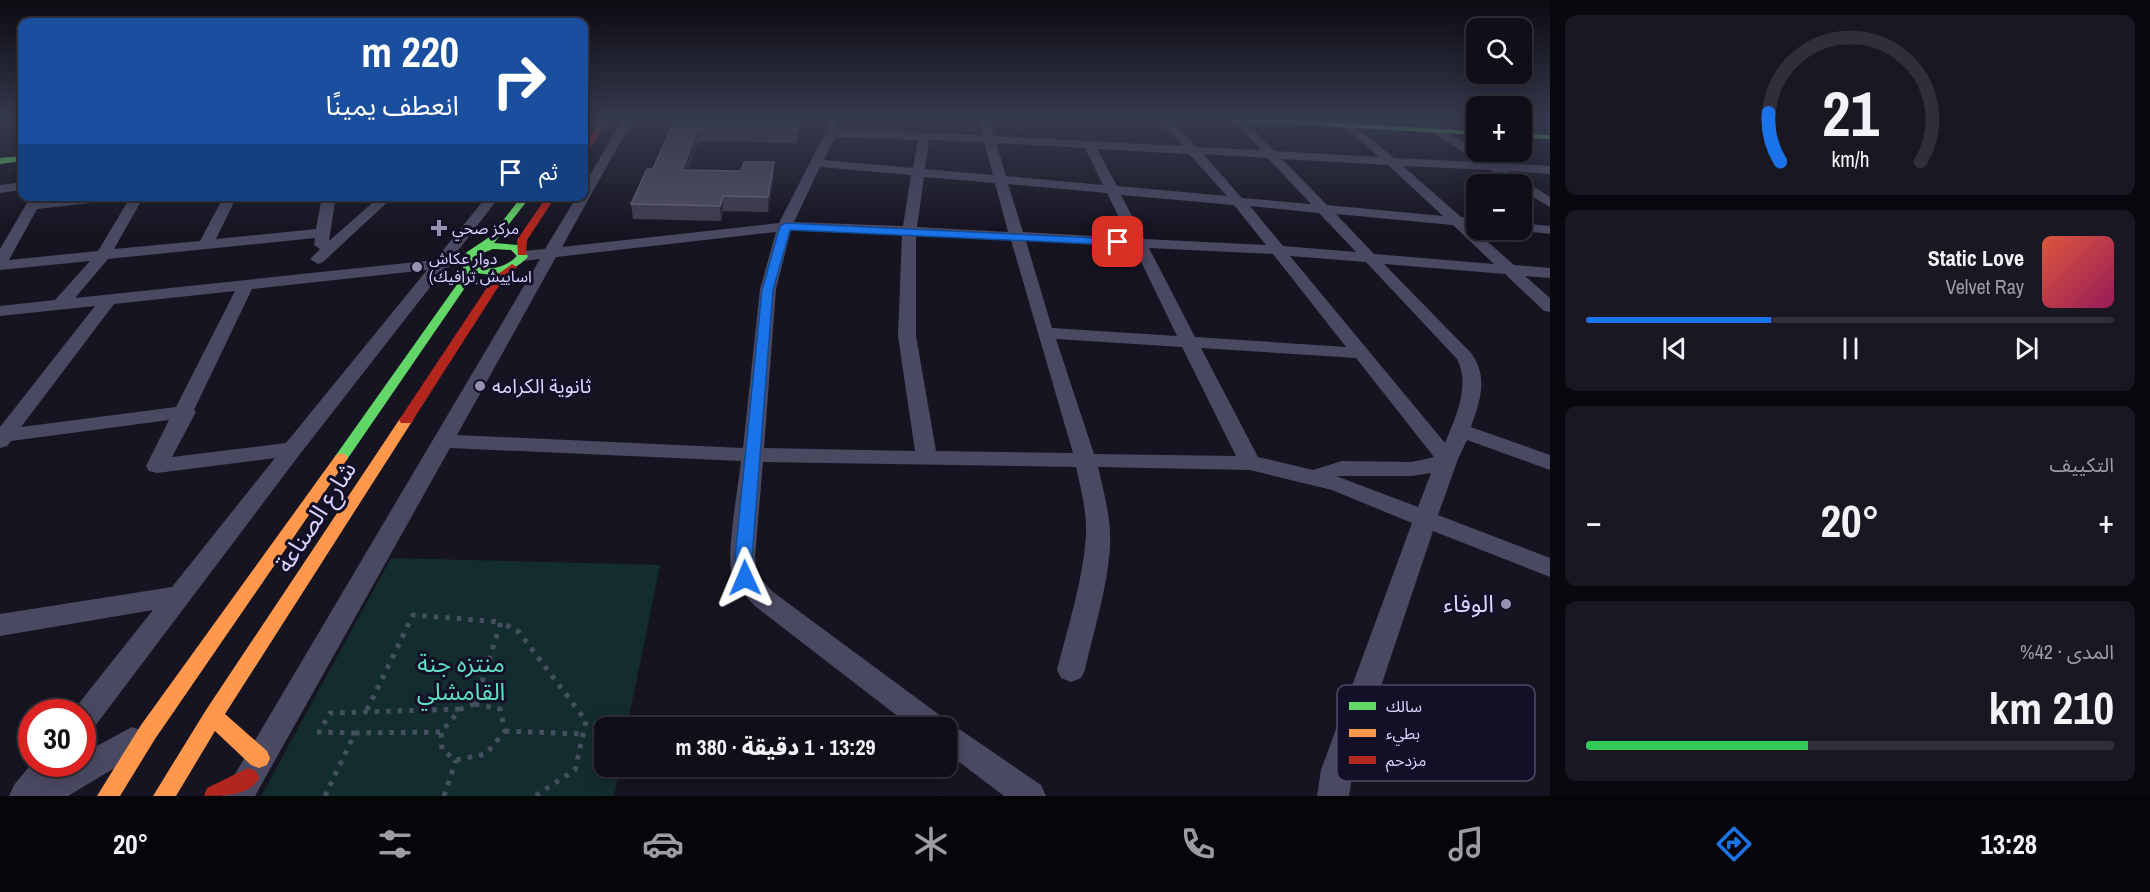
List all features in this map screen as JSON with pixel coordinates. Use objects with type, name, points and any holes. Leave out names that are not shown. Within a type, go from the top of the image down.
[{"type":"street","points":[[588,189],[607,156]]},
{"type":"street","points":[[819,156],[785,226],[768,290],[755,455],[744,557],[745,578],[764,599],[922,717]]},
{"type":"street","points":[[920,156],[909,230],[907,336],[926,456]]},
{"type":"street","points":[[993,156],[1085,459],[1098,534],[1090,591],[1071,670]]},
{"type":"street","points":[[1095,156],[1250,463]]},
{"type":"street","points":[[1199,156],[1363,353],[1447,459]]},
{"type":"street","points":[[1273,156],[1470,365],[1475,381],[1460,430],[1447,459],[1366,685]]},
{"type":"street","points":[[1303,156],[1550,170]]},
{"type":"street","points":[[1385,156],[1550,307]]},
{"type":"street","points":[[1477,156],[1550,203]]},
{"type":"street","points":[[0,161],[18,159]]},
{"type":"street","points":[[816,164],[1466,222]]},
{"type":"street","points":[[0,189],[18,187]]},
{"type":"street","points":[[0,264],[35,201]]},
{"type":"street","points":[[60,305],[103,255],[135,201]]},
{"type":"street","points":[[206,244],[228,201]]},
{"type":"street","points":[[315,277],[328,201]]},
{"type":"street","points":[[318,259],[382,201]]},
{"type":"street","points":[[96,704],[293,449],[490,201]]},
{"type":"street","points":[[108,796],[148,732],[468,276],[470,260],[495,238],[523,201]]},
{"type":"street","points":[[523,254],[522,240],[549,201]]},
{"type":"street","points":[[215,796],[243,787],[581,201]]},
{"type":"street","points":[[0,311],[438,265],[470,260],[508,246],[523,254],[551,253],[785,226],[909,230],[1276,250],[1550,273]]},
{"type":"street","points":[[1532,228],[1550,230]]},
{"type":"street","points":[[0,264],[323,233]]},
{"type":"street","name":"شارع الصناعة","points":[[164,796],[213,716],[498,279],[523,254]]},
{"type":"street","points":[[470,260],[487,272],[512,267]]},
{"type":"street","points":[[246,284],[186,412],[157,466],[293,449]]},
{"type":"street","points":[[1,438],[109,299]]},
{"type":"street","points":[[1045,333],[1363,353]]},
{"type":"street","points":[[1,438],[186,412]]},
{"type":"street","points":[[1460,430],[1550,463]]},
{"type":"street","points":[[443,441],[755,455],[1250,463],[1316,477],[1550,568]]},
{"type":"street","points":[[1316,477],[1342,468],[1415,468],[1433,465],[1447,459]]},
{"type":"street","points":[[0,625],[181,595]]},
{"type":"street","points":[[213,716],[259,758]]},
{"type":"street","points":[[39,796],[148,732]]},
{"type":"street","points":[[957,742],[1030,796]]},
{"type":"street","points":[[1333,796],[1337,770]]},
{"type":"street","points":[[25,796],[40,777]]},
{"type":"path","points":[[367,710],[413,615],[501,622],[519,632],[586,722],[574,770],[535,796]]},
{"type":"path","points":[[475,704],[501,622]]},
{"type":"path","points":[[441,732],[319,732],[330,714],[367,710],[461,709],[475,704],[500,709],[505,731]]},
{"type":"path","points":[[461,709],[441,732],[442,750],[456,760],[486,754],[505,731]]},
{"type":"path","points":[[505,731],[583,734]]},
{"type":"path","points":[[325,796],[355,733]]},
{"type":"path","points":[[444,796],[456,760]]},
{"type":"green space","name":"منتزه جنة القامشلي","points":[[391,558],[660,565],[629,717],[594,717],[594,777],[618,777],[614,796],[261,796]]},
{"type":"building","points":[[659,156],[687,156],[682,170],[741,171],[744,162],[774,162],[768,197],[723,196],[720,206],[631,204],[647,169],[653,169]]},
{"type":"traffic: fast","points":[[0,161],[18,159]]},
{"type":"traffic: fast","points":[[478,250],[495,238],[523,201]]},
{"type":"traffic: fast","points":[[492,246],[514,247],[523,256],[511,266],[496,271],[480,271],[465,264],[471,254],[492,246]]},
{"type":"traffic: fast","points":[[341,458],[468,276],[468,267]]},
{"type":"traffic: slow","points":[[164,796],[213,716],[406,420]]},
{"type":"traffic: slow","points":[[108,796],[148,732],[341,458]]},
{"type":"traffic: slow","points":[[213,716],[259,758]]},
{"type":"traffic: jam","points":[[522,253],[522,240],[549,201]]},
{"type":"traffic: jam","points":[[406,420],[498,279],[512,267]]},
{"type":"traffic: jam","points":[[215,796],[248,778]]},
{"type":"place","name":"مركز صحي","points":[[439,228]]},
{"type":"place","name":"دوار عكاش (اساييش٫ترافيك","points":[[417,267]]},
{"type":"place","name":"ثانوية الكرامه","points":[[480,386]]},
{"type":"place","name":"الوفاء","points":[[1506,604]]},
{"type":"route","points":[[745,578],[744,557],[755,455],[768,290],[785,226],[888,229],[1118,242]]}]
